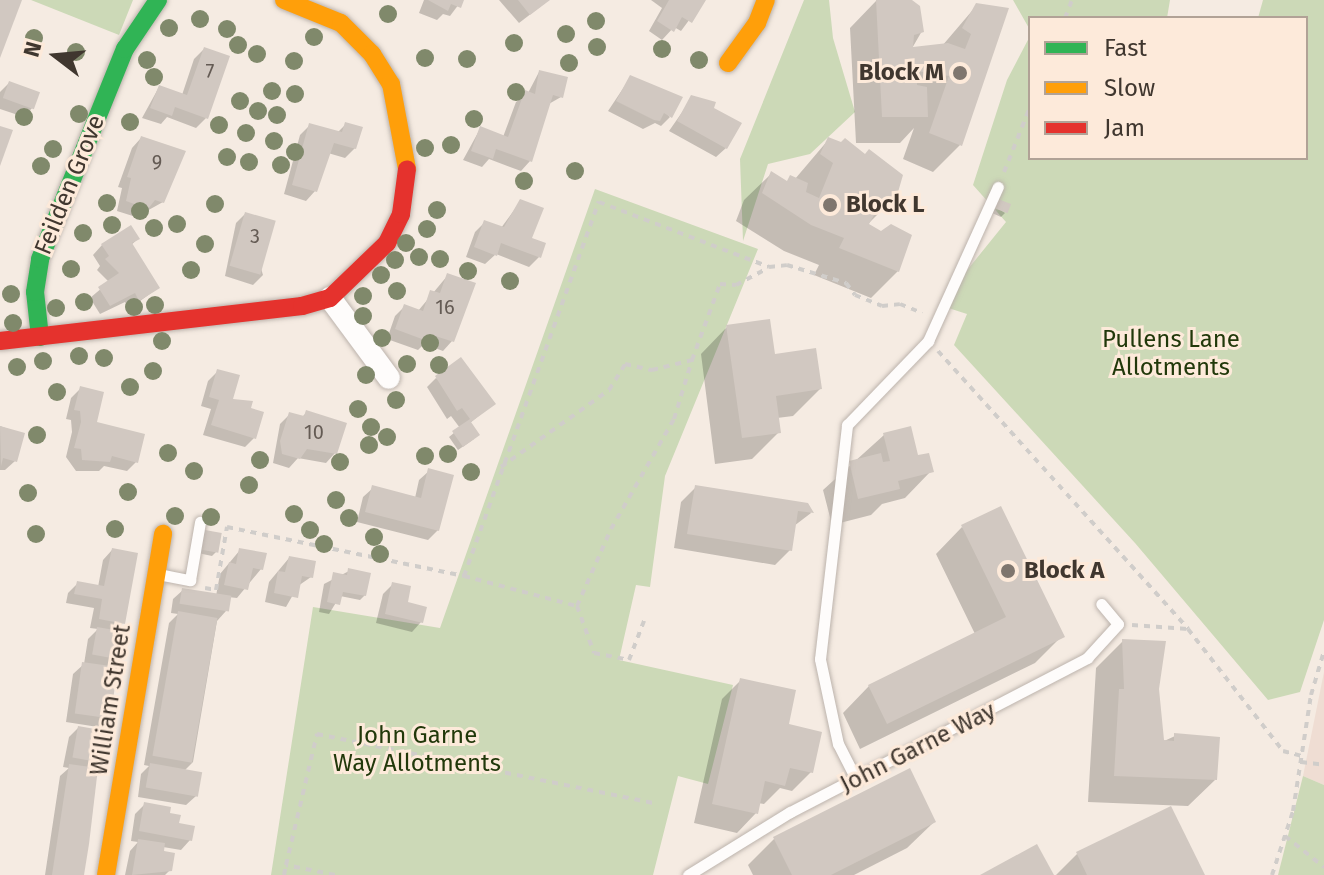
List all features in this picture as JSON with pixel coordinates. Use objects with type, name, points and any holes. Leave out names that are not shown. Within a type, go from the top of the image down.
[{"type":"street","name":"Feilden Grove","points":[[40,337],[36,273],[125,49],[158,0]]},
{"type":"street","points":[[0,341],[277,311],[330,298],[377,255],[395,229],[406,188],[398,101],[372,54],[341,23],[284,0]]},
{"type":"street","points":[[728,63],[752,32],[766,0]]},
{"type":"street","points":[[330,298],[389,378]]},
{"type":"street","name":"William Street","points":[[106,875],[163,534]]},
{"type":"lane","points":[[856,779],[838,744],[820,659],[847,425],[928,341],[998,187]]},
{"type":"lane","points":[[156,573],[190,580],[200,522]]},
{"type":"lane","points":[[1101,604],[1118,624]]},
{"type":"lane","name":"John Garne Way","points":[[688,875],[716,854],[1087,658],[1118,624]]},
{"type":"path","points":[[998,187],[1028,112]]},
{"type":"path","points":[[464,576],[599,202],[769,267]]},
{"type":"path","points":[[644,621],[629,660],[594,653],[577,606],[606,538],[674,419],[720,284],[736,285],[769,267],[787,265],[846,283],[855,295],[882,306],[900,304],[913,309]]},
{"type":"path","points":[[937,350],[1188,629],[1283,751],[1324,765]]},
{"type":"path","points":[[501,467],[609,390],[625,364],[652,370],[692,360]]},
{"type":"path","points":[[200,587],[216,590],[227,527],[464,576],[577,606]]},
{"type":"path","points":[[1118,624],[1188,629]]},
{"type":"path","points":[[1272,875],[1285,836],[1324,651]]},
{"type":"path","points":[[284,875],[317,734],[657,804]]},
{"type":"path","points":[[1285,836],[1324,867]]},
{"type":"path","points":[[286,865],[335,875]]},
{"type":"shaded area","points":[[1324,672],[1324,785],[1303,776]]},
{"type":"green space","points":[[31,0],[133,0],[119,35]]},
{"type":"green space","points":[[804,0],[829,0],[833,38],[855,112],[810,154],[768,164],[743,241],[740,159]]},
{"type":"green space","points":[[1013,0],[1170,0],[1167,16],[1028,16],[1028,26]]},
{"type":"green space","name":"Pullens Lane Allotments","points":[[1263,0],[1324,0],[1324,620],[1300,692],[1268,700],[1135,543],[954,345],[967,314],[939,305],[1006,222],[973,185],[1007,80],[1028,40],[1028,160],[1308,160],[1308,16],[1259,16]]},
{"type":"green space","name":"John Garne Way Allotments","points":[[595,189],[758,249],[665,476],[650,587],[636,585],[619,660],[733,685],[708,784],[678,776],[653,875],[271,875],[313,607],[440,628]]},
{"type":"green space","points":[[1303,776],[1324,785],[1324,875],[1278,875]]},
{"type":"building","points":[[0,0],[22,0],[0,58]]},
{"type":"building","points":[[428,0],[464,0],[461,8],[451,4],[448,11]]},
{"type":"building","points":[[518,0],[550,0],[530,15]]},
{"type":"building","points":[[669,0],[706,0],[692,23],[682,17],[674,32],[657,21]]},
{"type":"building","name":"Block M","points":[[876,0],[912,0],[920,6],[924,32],[914,35],[913,47],[948,43],[965,49],[971,34],[962,28],[976,3],[1009,8],[962,146],[929,133],[949,76],[917,71],[917,85],[927,87],[928,117],[882,117]]},
{"type":"building","points":[[204,47],[230,56],[208,119],[175,107],[172,116],[150,108],[159,85],[187,95]]},
{"type":"building","points":[[539,70],[568,77],[563,98],[553,95],[532,162],[496,149],[493,159],[471,151],[480,126],[508,137],[525,90],[535,94]]},
{"type":"building","points":[[630,75],[683,97],[672,118],[664,113],[660,121],[654,120],[616,101]]},
{"type":"building","points":[[9,81],[40,92],[34,109],[3,98]]},
{"type":"building","points":[[691,95],[716,102],[714,108],[742,123],[727,149],[677,121]]},
{"type":"building","points":[[345,122],[363,127],[356,149],[334,143],[317,192],[292,185],[309,123],[342,132]]},
{"type":"building","points":[[0,126],[13,130],[0,166]]},
{"type":"building","points":[[141,136],[186,151],[164,203],[155,200],[148,209],[126,201],[131,178],[127,177]]},
{"type":"building","name":"Block L","points":[[828,137],[841,142],[845,138],[865,154],[869,149],[903,175],[896,199],[883,199],[869,224],[881,231],[891,224],[912,235],[899,272],[839,248],[844,238],[811,225],[762,193],[771,171],[787,181],[790,175],[808,183],[806,192],[819,198],[833,163],[820,154]]},
{"type":"building","points":[[520,199],[544,208],[532,238],[546,243],[541,258],[501,243],[497,256],[474,247],[484,220],[504,227]]},
{"type":"building","points":[[998,199],[1011,204],[1007,213],[994,208]]},
{"type":"building","points":[[245,212],[276,221],[260,275],[230,266]]},
{"type":"building","points":[[131,225],[140,239],[132,243],[160,288],[139,301],[135,293],[110,306],[98,287],[119,273],[105,259],[109,256],[101,244]]},
{"type":"building","points":[[447,273],[476,283],[454,342],[432,335],[430,342],[395,329],[404,304],[423,311],[430,290],[440,293]]},
{"type":"building","points":[[770,319],[775,354],[816,348],[822,389],[776,396],[781,433],[742,438],[726,325]]},
{"type":"building","points":[[461,357],[496,404],[471,422],[480,435],[463,447],[452,431],[470,419],[462,408],[457,411],[435,376]]},
{"type":"building","points":[[217,369],[240,375],[233,399],[253,401],[251,408],[264,412],[256,439],[211,425],[219,400],[209,397]]},
{"type":"building","points":[[80,386],[104,392],[97,422],[145,434],[138,463],[112,456],[110,462],[82,460],[81,449],[74,448],[81,422],[80,411],[74,410]]},
{"type":"building","points":[[306,410],[347,423],[337,454],[307,449],[300,459],[282,454],[280,441],[289,412],[304,416]]},
{"type":"building","points":[[0,426],[25,433],[17,462],[3,458],[1,466]]},
{"type":"building","points":[[911,426],[918,455],[929,453],[934,472],[898,481],[900,489],[858,499],[849,461],[881,453],[883,462],[890,461],[883,433]]},
{"type":"building","points":[[428,468],[454,475],[439,531],[365,512],[372,485],[421,498]]},
{"type":"building","points":[[695,485],[808,503],[814,513],[798,511],[792,551],[687,534]]},
{"type":"building","name":"Block A","points":[[1001,506],[1065,637],[887,724],[868,685],[1006,617],[961,525]]},
{"type":"building","points":[[205,530],[222,533],[218,553],[202,550]]},
{"type":"building","points":[[112,548],[138,553],[125,624],[99,619],[102,599],[74,594],[77,581],[104,586]]},
{"type":"building","points":[[239,548],[267,553],[263,570],[253,568],[248,590],[224,585],[229,562],[236,564]]},
{"type":"building","points":[[289,556],[316,561],[313,578],[302,576],[298,598],[274,593],[278,571],[285,572]]},
{"type":"building","points":[[348,568],[371,573],[366,596],[343,592],[340,605],[327,602],[333,572],[347,575]]},
{"type":"building","points":[[392,582],[411,586],[408,602],[427,607],[423,623],[385,614]]},
{"type":"building","points":[[182,588],[231,596],[229,612],[179,604]]},
{"type":"building","points":[[178,611],[217,618],[192,763],[152,756]]},
{"type":"building","points":[[97,627],[125,632],[120,659],[92,655]]},
{"type":"building","points":[[1122,639],[1166,641],[1159,689],[1164,740],[1174,741],[1174,733],[1220,737],[1217,780],[1114,776],[1119,689],[1124,689]]},
{"type":"building","points":[[82,662],[118,667],[110,719],[75,713]]},
{"type":"building","points":[[740,678],[796,690],[789,724],[822,732],[813,773],[790,768],[785,786],[765,781],[758,814],[712,804]]},
{"type":"building","points":[[78,726],[105,731],[99,762],[72,758]]},
{"type":"building","points":[[150,763],[202,772],[198,797],[146,788]]},
{"type":"building","points":[[69,764],[98,768],[89,844],[84,875],[52,875]]},
{"type":"building","points":[[910,768],[936,822],[831,875],[792,875],[773,837]]},
{"type":"building","points":[[144,802],[171,807],[170,813],[181,815],[179,823],[195,826],[192,841],[139,831]]},
{"type":"building","points":[[1171,806],[1205,875],[1087,875],[1076,852]]},
{"type":"building","points":[[138,839],[165,843],[164,851],[175,853],[172,871],[132,875]]},
{"type":"building","points":[[1037,844],[1054,875],[980,875]]},
{"type":"traffic: fast","points":[[40,337],[35,292],[40,259],[125,49],[158,0]]},
{"type":"traffic: slow","points":[[284,0],[341,23],[372,54],[391,84],[407,169]]},
{"type":"traffic: slow","points":[[728,63],[757,23],[766,0]]},
{"type":"traffic: slow","points":[[106,875],[163,534]]},
{"type":"traffic: jam","points":[[0,341],[302,306],[330,298],[387,243],[401,214],[407,169]]},
{"type":"place","name":"Block M","points":[[960,73]]},
{"type":"place","name":"Block L","points":[[830,205]]},
{"type":"place","name":"Block A","points":[[1008,571]]}]
